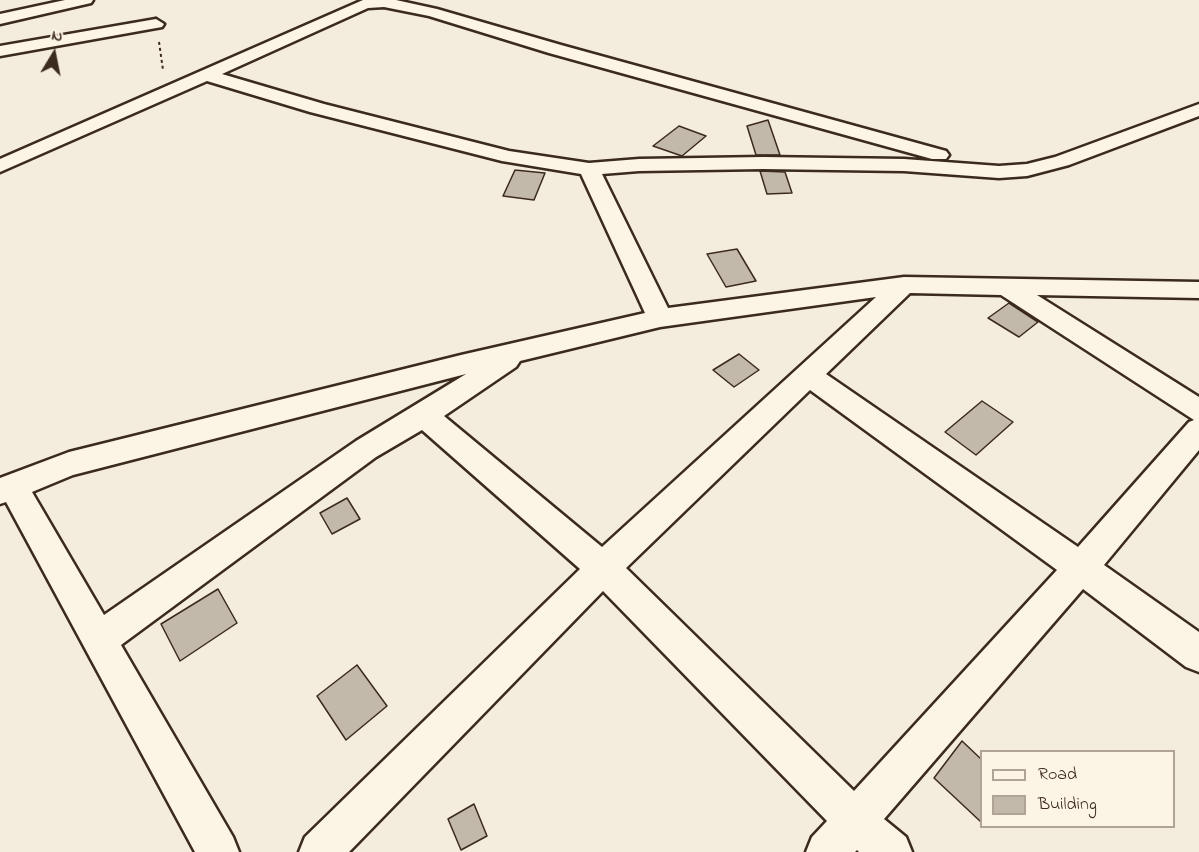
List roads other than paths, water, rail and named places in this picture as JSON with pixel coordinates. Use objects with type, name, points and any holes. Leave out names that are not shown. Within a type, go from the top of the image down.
[{"type":"street","points":[[0,19],[87,0]]},
{"type":"street","points":[[0,166],[365,4],[384,2],[432,12],[567,52],[999,172]]},
{"type":"street","points":[[0,51],[156,24]]},
{"type":"street","points":[[206,75],[317,108],[509,157],[590,170],[639,165],[763,163],[904,165],[999,172],[1027,170],[1062,161],[1199,110]]},
{"type":"street","points":[[590,170],[660,318]]},
{"type":"street","points":[[320,852],[603,568],[904,285]]},
{"type":"street","points":[[218,852],[99,640],[7,489],[69,464],[660,318],[904,285],[1199,290]]},
{"type":"street","points":[[1003,285],[1199,411]]},
{"type":"street","points":[[99,640],[366,449],[424,415],[523,350]]},
{"type":"street","points":[[808,375],[1199,654]]},
{"type":"street","points":[[424,415],[603,568],[855,821],[891,852]]},
{"type":"street","points":[[827,852],[1081,568],[1199,430]]}]
